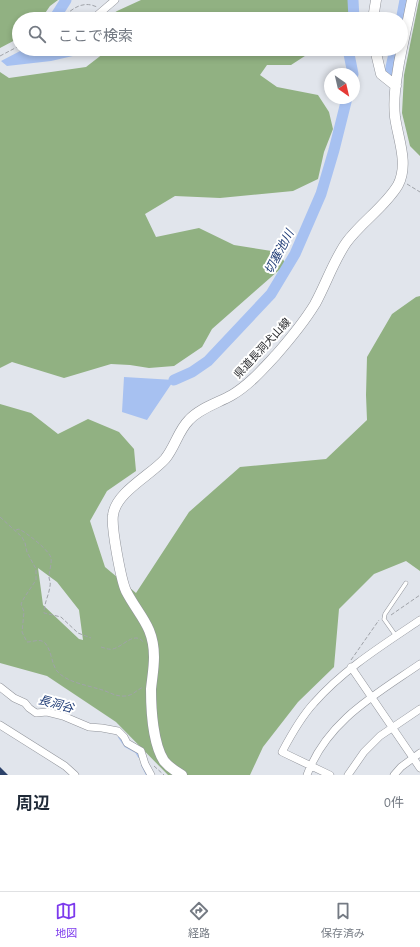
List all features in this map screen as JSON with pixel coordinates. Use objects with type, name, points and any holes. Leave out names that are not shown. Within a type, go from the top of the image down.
[{"type":"main road","points":[[374,12],[376,0]]},
{"type":"main road","name":"県道長洞犬山線","points":[[408,22],[412,0]]},
{"type":"main road","points":[[377,56],[382,74],[396,86]]},
{"type":"main road","name":"県道長洞犬山線","points":[[182,775],[166,763],[159,750],[154,722],[151,687],[154,656],[151,632],[127,592],[123,581],[113,523],[114,509],[125,494],[164,460],[171,451],[184,426],[190,419],[199,412],[244,387],[275,355],[309,313],[338,255],[347,242],[358,228],[391,195],[402,174],[403,158],[395,117],[394,101],[402,56]]},
{"type":"street","points":[[101,12],[115,0]]},
{"type":"street","points":[[330,775],[282,752],[294,730],[314,703],[351,667],[420,620]]},
{"type":"street","points":[[307,775],[311,765],[337,727],[355,709],[420,664]]},
{"type":"street","points":[[351,667],[420,768]]},
{"type":"street","points":[[0,687],[14,698],[25,703],[36,713],[47,712],[63,716],[89,727],[118,731],[127,743],[141,750],[145,764],[151,775]]},
{"type":"street","points":[[348,775],[364,752],[380,736],[420,709]]},
{"type":"street","points":[[0,725],[60,763],[75,775]]},
{"type":"street","points":[[394,775],[420,753]]},
{"type":"lane","points":[[396,636],[384,619],[385,614],[406,583]]},
{"type":"path","points":[[70,12],[78,5],[87,3],[103,10]]},
{"type":"path","points":[[0,56],[12,50]]},
{"type":"path","points":[[400,180],[420,192]]},
{"type":"path","points":[[0,517],[24,540],[26,552],[35,566],[37,573],[34,584],[21,604],[24,612],[22,632],[27,642],[40,640],[44,642],[58,672],[79,683],[98,688],[116,696],[132,694],[143,687],[151,687]]},
{"type":"path","points":[[16,531],[19,529],[27,534],[46,550],[50,556],[50,586],[44,607],[44,613],[61,617],[78,633],[90,638]]},
{"type":"path","points":[[351,667],[351,659],[383,616],[384,619],[420,595]]},
{"type":"path","points":[[101,647],[114,649],[130,639],[135,638],[141,640],[144,644]]},
{"type":"green space","points":[[0,0],[58,0],[50,6],[46,12],[12,12],[12,42],[0,48]]},
{"type":"green space","points":[[141,0],[349,0],[349,12],[116,12]]},
{"type":"green space","points":[[420,0],[420,156],[410,146],[402,113],[404,75]]},
{"type":"green space","points":[[100,56],[305,56],[291,65],[267,65],[260,75],[277,87],[318,95],[329,112],[333,129],[324,152],[318,179],[293,191],[220,198],[175,196],[145,214],[156,237],[199,228],[234,245],[278,252],[286,264],[212,329],[202,347],[174,366],[149,368],[111,364],[64,378],[12,362],[0,368],[0,72],[9,78],[86,67]]},
{"type":"green space","points":[[420,296],[420,571],[406,561],[374,574],[339,609],[334,667],[298,702],[263,747],[250,775],[168,775],[116,722],[47,676],[0,663],[0,404],[31,413],[58,434],[88,419],[119,432],[134,449],[136,471],[107,491],[90,521],[105,567],[136,593],[189,512],[240,467],[326,459],[367,420],[367,357],[392,314],[416,297]],"holes":[[[38,568],[57,582],[79,610],[83,640],[79,639],[43,605]]]},
{"type":"water","points":[[12,55],[73,56],[51,61],[7,66],[1,61]]},
{"type":"water","points":[[124,377],[174,380],[147,420],[122,412]]},
{"type":"building","points":[[0,767],[8,775],[0,775]]},
{"type":"waterway","points":[[58,12],[66,0]]},
{"type":"waterway","name":"切塞池川","points":[[353,0],[354,12]]},
{"type":"waterway","points":[[403,12],[405,0]]},
{"type":"waterway","name":"切塞池川","points":[[349,56],[352,68]]},
{"type":"waterway","points":[[390,72],[393,56]]},
{"type":"waterway","name":"切塞池川","points":[[174,380],[192,372],[208,361],[271,294],[295,254],[321,194],[346,104]]},
{"type":"waterway","name":"長洞谷","points":[[119,737],[125,746],[136,752],[139,757]]},
{"type":"waterway","name":"長洞谷","points":[[142,765],[147,775]]}]
